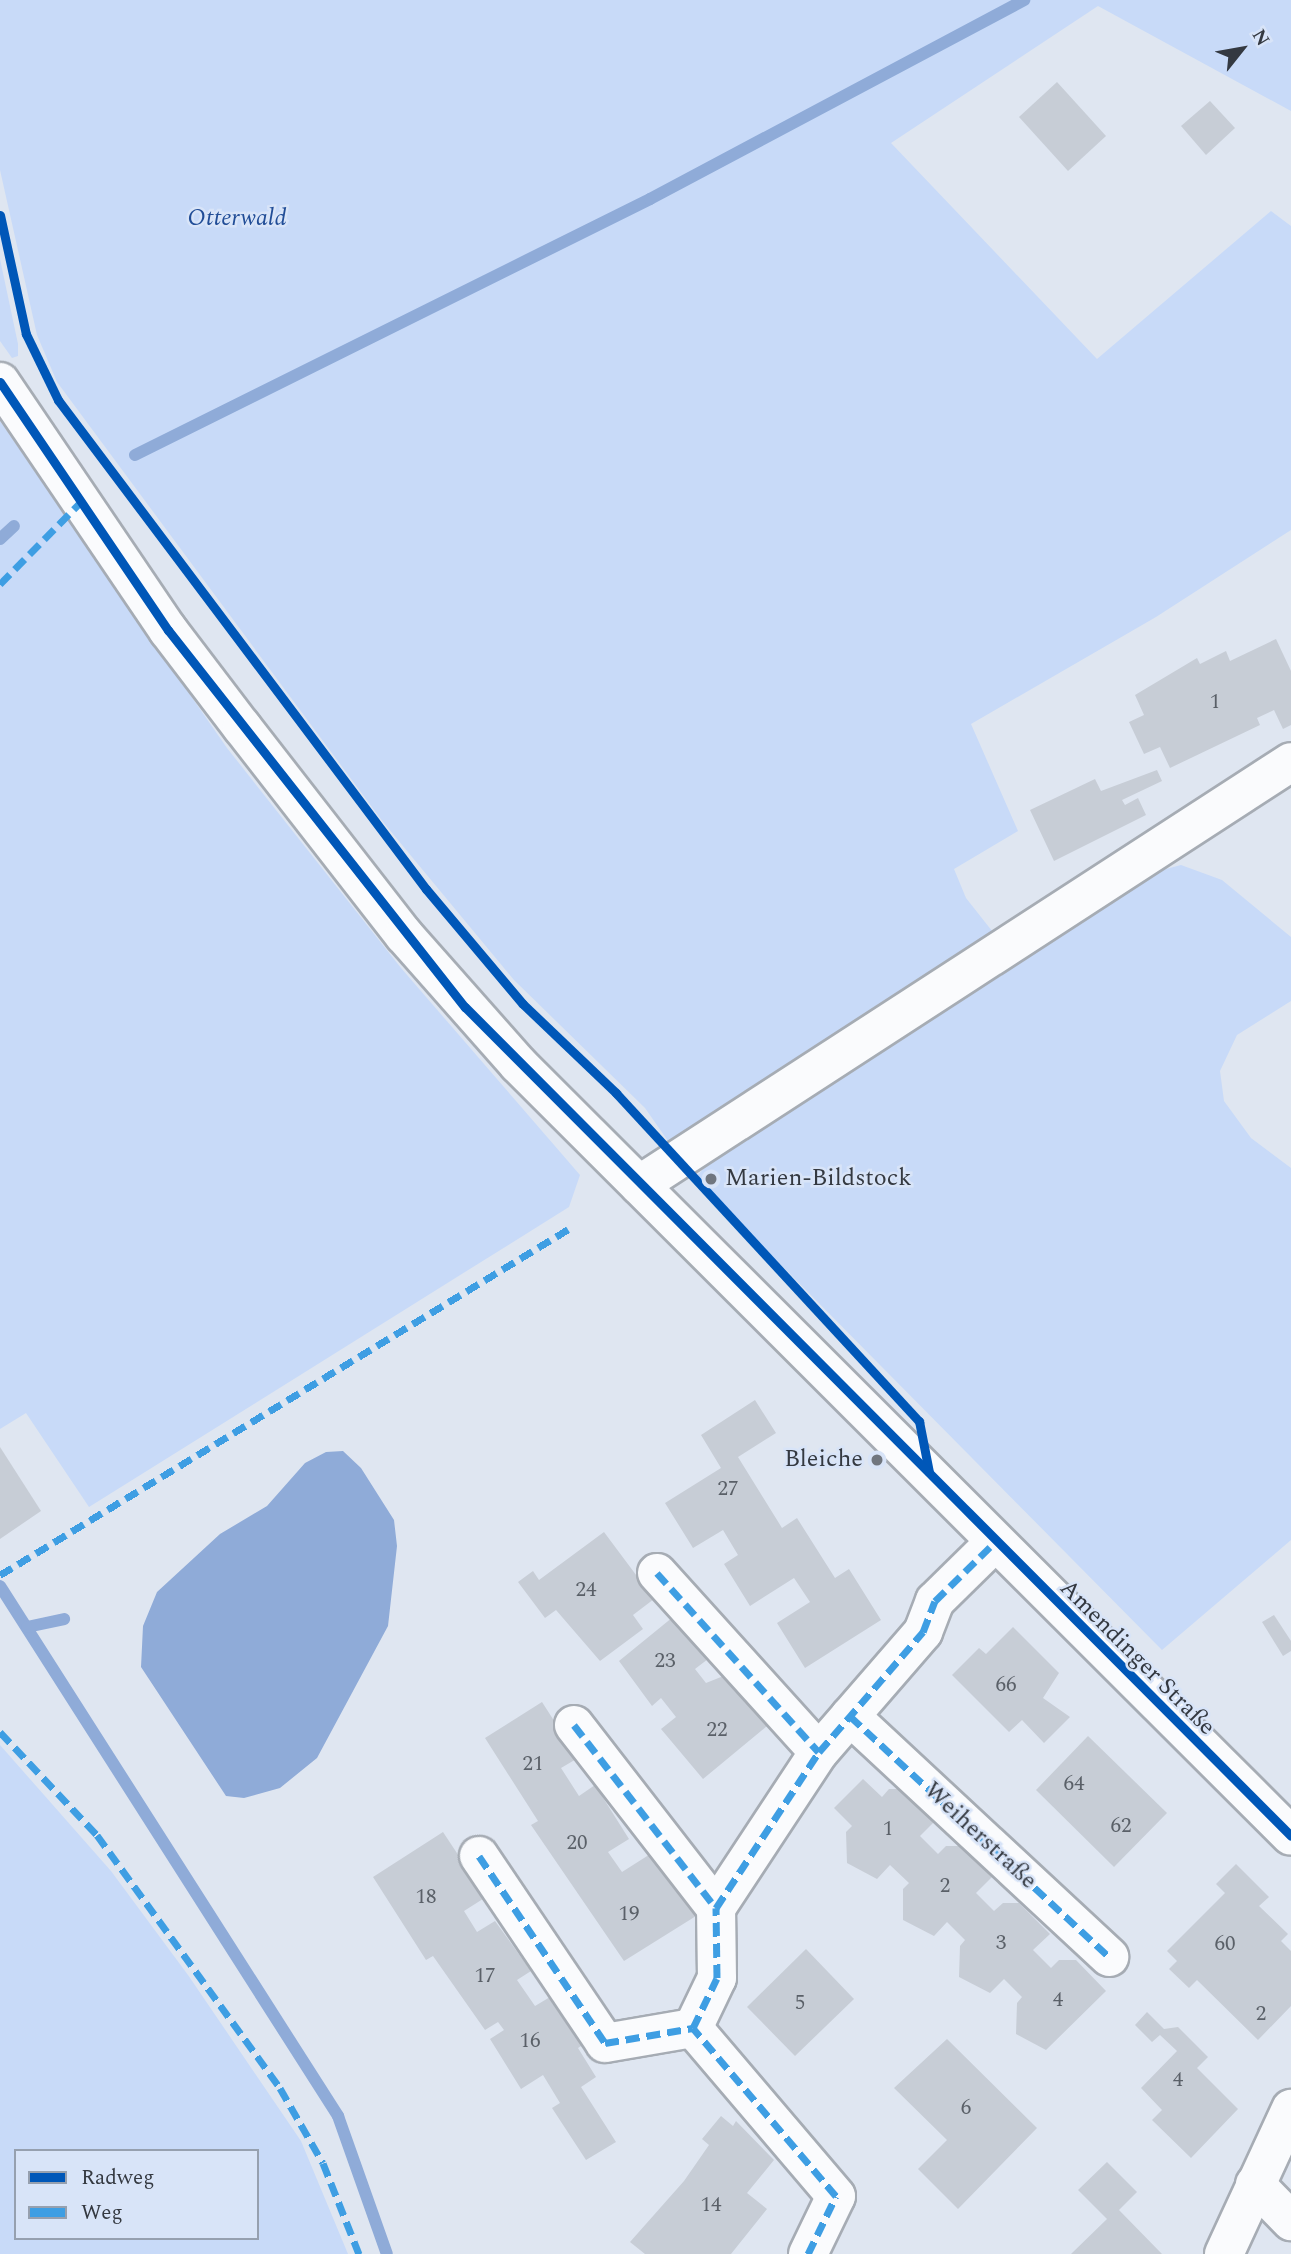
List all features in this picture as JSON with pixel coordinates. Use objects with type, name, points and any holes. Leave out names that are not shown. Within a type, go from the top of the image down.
[{"type":"street","name":"Amendinger Straße","points":[[0,382],[234,716],[404,935],[518,1064],[1291,1836]]},
{"type":"street","points":[[639,1185],[1291,762]]},
{"type":"street","points":[[693,2028],[717,1978],[716,1908],[819,1752],[923,1632],[935,1601],[996,1542]]},
{"type":"street","points":[[657,1573],[819,1752]]},
{"type":"street","name":"Weiherstraße","points":[[850,1716],[1109,1957]]},
{"type":"street","points":[[574,1725],[716,1908]]},
{"type":"street","points":[[479,1856],[605,2043],[693,2028]]},
{"type":"street","points":[[693,2028],[836,2196],[808,2254]]},
{"type":"street","points":[[1224,2254],[1291,2109]]},
{"type":"street","points":[[1255,2184],[1291,2221]]},
{"type":"green space","name":"Otterwald","points":[[0,0],[1291,0],[1291,111],[1098,6],[891,143],[1097,359],[1271,211],[1291,226],[1291,530],[1156,617],[971,724],[1018,831],[954,869],[966,898],[996,936],[699,1130],[668,1141],[645,1108],[514,980],[383,822],[57,382],[37,335],[0,170]]},
{"type":"green space","points":[[0,259],[18,344],[18,356],[12,358],[0,341]]},
{"type":"green space","points":[[0,421],[227,748],[401,968],[580,1175],[569,1207],[89,1507],[26,1413],[0,1429]]},
{"type":"green space","points":[[1181,865],[1222,880],[1291,937],[1291,1001],[1237,1035],[1220,1071],[1224,1101],[1251,1138],[1291,1168],[1291,1540],[1162,1650],[695,1178],[714,1157],[1132,878]]},
{"type":"green space","points":[[0,1745],[111,1871],[188,1975],[301,2141],[348,2254],[0,2254]]},
{"type":"shaded area","points":[[343,1451],[361,1468],[394,1520],[397,1546],[388,1626],[317,1758],[280,1788],[244,1798],[226,1796],[141,1667],[143,1626],[157,1592],[220,1534],[267,1506],[305,1463],[326,1452]]},
{"type":"building","points":[[1057,82],[1106,136],[1068,171],[1019,117]]},
{"type":"building","points":[[1210,101],[1235,128],[1206,155],[1181,126]]},
{"type":"building","points":[[1276,639],[1291,671],[1291,725],[1283,729],[1274,710],[1257,718],[1260,725],[1170,768],[1160,747],[1144,754],[1129,722],[1144,715],[1135,695],[1197,658],[1200,664],[1226,651],[1230,661]]},
{"type":"building","points":[[1157,770],[1162,781],[1122,800],[1125,805],[1138,798],[1146,815],[1054,861],[1030,810],[1095,779],[1101,791]]},
{"type":"building","points":[[755,1400],[776,1433],[738,1457],[782,1528],[797,1518],[835,1578],[849,1569],[881,1620],[805,1668],[777,1623],[810,1602],[794,1578],[750,1606],[724,1564],[738,1555],[723,1530],[693,1548],[665,1503],[721,1468],[701,1435]]},
{"type":"building","points":[[0,1447],[41,1511],[0,1539]]},
{"type":"building","points":[[604,1532],[654,1599],[633,1615],[643,1629],[600,1661],[556,1610],[545,1618],[518,1582],[533,1571],[539,1580]]},
{"type":"building","points":[[1274,1615],[1291,1641],[1291,1651],[1283,1656],[1262,1622]]},
{"type":"building","points":[[673,1617],[708,1659],[695,1669],[706,1683],[726,1675],[767,1726],[703,1779],[661,1729],[676,1717],[661,1698],[652,1706],[619,1661]]},
{"type":"building","points":[[1013,1627],[1059,1673],[1043,1698],[1070,1717],[1044,1743],[1022,1720],[1009,1732],[952,1675],[979,1648],[986,1654]]},
{"type":"building","points":[[542,1702],[578,1758],[561,1768],[579,1796],[595,1785],[629,1839],[608,1852],[622,1872],[655,1851],[696,1916],[624,1961],[531,1825],[538,1821],[485,1738]]},
{"type":"building","points":[[1088,1736],[1167,1813],[1114,1867],[1036,1790]]},
{"type":"building","points":[[863,1779],[882,1797],[889,1789],[906,1789],[936,1820],[920,1836],[938,1854],[946,1846],[963,1846],[993,1876],[976,1893],[994,1911],[1003,1903],[1019,1903],[1050,1934],[1033,1950],[1051,1968],[1059,1960],[1076,1960],[1106,1991],[1046,2050],[1016,2034],[1017,2003],[1022,1997],[1004,1979],[990,1993],[959,1977],[960,1946],[965,1940],[947,1922],[934,1936],[903,1920],[903,1889],[909,1883],[890,1865],[877,1879],[847,1863],[846,1832],[852,1826],[834,1808]]},
{"type":"building","points":[[443,1832],[486,1897],[464,1911],[477,1932],[495,1921],[531,1971],[517,1980],[535,2006],[555,1994],[587,2042],[578,2048],[596,2077],[581,2087],[616,2142],[586,2160],[552,2108],[560,2103],[543,2075],[521,2089],[490,2039],[504,2030],[498,2022],[485,2030],[433,1956],[426,1960],[373,1877]]},
{"type":"building","points":[[1236,1864],[1269,1897],[1259,1906],[1288,1934],[1281,1941],[1291,1951],[1291,2006],[1258,2040],[1197,1980],[1189,1988],[1169,1969],[1177,1961],[1167,1951],[1225,1893],[1216,1884]]},
{"type":"building","points":[[806,1949],[854,1999],[795,2056],[747,2007]]},
{"type":"building","points":[[1147,2012],[1164,2029],[1178,2027],[1208,2057],[1197,2068],[1238,2109],[1191,2158],[1152,2120],[1162,2110],[1141,2088],[1177,2051],[1160,2035],[1152,2042],[1135,2025]]},
{"type":"building","points":[[947,2039],[1037,2128],[958,2209],[918,2169],[947,2140],[894,2088]]},
{"type":"building","points":[[721,2116],[733,2126],[736,2121],[774,2160],[747,2193],[767,2209],[731,2254],[645,2254],[630,2242],[684,2181],[709,2145],[702,2139]]},
{"type":"building","points":[[1107,2162],[1137,2192],[1119,2210],[1162,2254],[1071,2254],[1107,2219],[1078,2190]]},
{"type":"waterway","points":[[135,455],[650,199],[1024,0]]},
{"type":"waterway","points":[[0,539],[14,526]]},
{"type":"waterway","points":[[0,1586],[338,2116],[387,2254]]},
{"type":"waterway","points":[[27,1627],[64,1619]]},
{"type":"marked path","points":[[0,584],[80,503]]},
{"type":"marked path","points":[[0,1575],[572,1227]]},
{"type":"marked path","points":[[808,2254],[836,2196],[693,2028],[717,1978],[716,1908],[819,1752],[923,1632],[935,1601],[995,1542]]},
{"type":"marked path","points":[[657,1573],[819,1752]]},
{"type":"marked path","points":[[850,1716],[1109,1957]]},
{"type":"marked path","points":[[574,1725],[716,1908]]},
{"type":"marked path","points":[[0,1732],[97,1835],[280,2088],[323,2163],[359,2254]]},
{"type":"marked path","points":[[479,1856],[605,2043],[693,2028]]},
{"type":"cycle path","points":[[0,215],[26,334],[58,400],[426,889],[523,1004],[616,1093],[919,1421],[929,1472]]},
{"type":"cycle path","points":[[0,382],[168,630],[465,1007],[1291,1836]]},
{"type":"place","name":"Marien-Bildstock","points":[[711,1179]]},
{"type":"place","name":"Bleiche","points":[[877,1460]]}]
